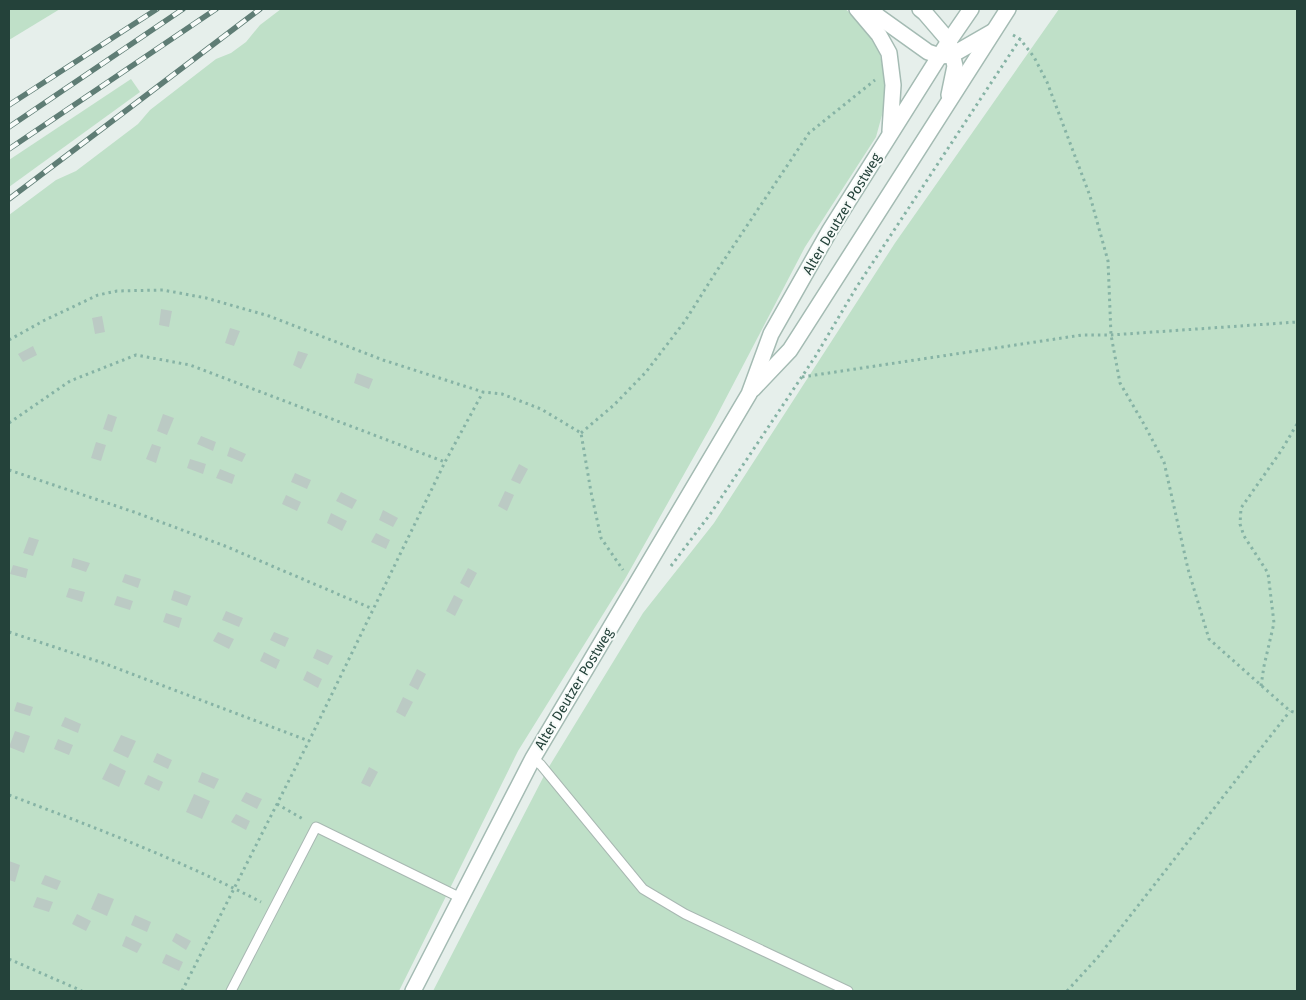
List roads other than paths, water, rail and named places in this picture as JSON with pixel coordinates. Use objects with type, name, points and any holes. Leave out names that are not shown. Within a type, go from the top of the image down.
[{"type":"street","points":[[858,9],[889,53],[893,85],[890,135]]},
{"type":"street","points":[[870,9],[928,52],[947,50],[995,30]]},
{"type":"street","points":[[920,9],[925,13],[955,66],[948,103]]},
{"type":"street","name":"Alter Deutzer Postweg","points":[[413,991],[533,758],[749,394],[771,334],[830,230],[947,50],[971,9]]},
{"type":"street","name":"Alter Deutzer Postweg","points":[[749,394],[790,350],[1008,9]]},
{"type":"lane","points":[[533,758],[541,765],[643,889],[685,914],[848,991]]},
{"type":"lane","points":[[231,991],[316,827],[461,898]]},
{"type":"railway","points":[[9,105],[157,9]]},
{"type":"railway","points":[[9,127],[183,9]]},
{"type":"railway","points":[[9,149],[216,9]]},
{"type":"railway","points":[[9,199],[260,9]]}]
